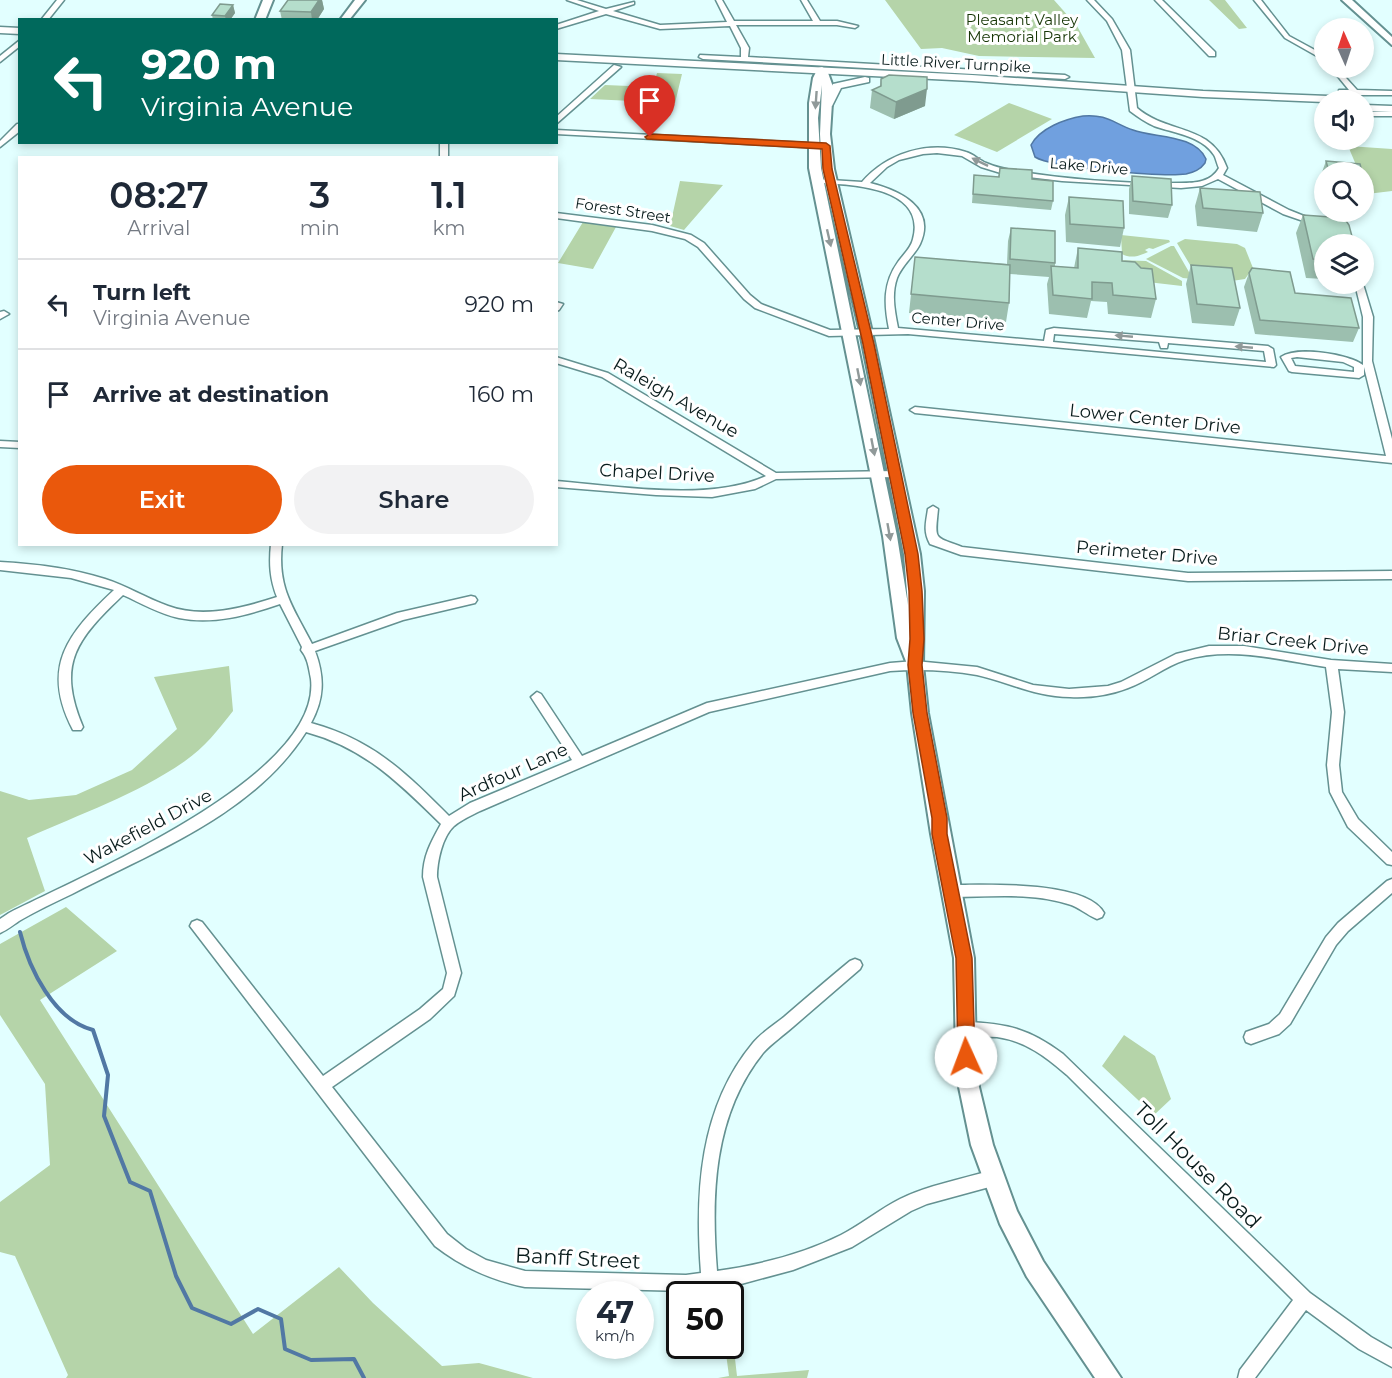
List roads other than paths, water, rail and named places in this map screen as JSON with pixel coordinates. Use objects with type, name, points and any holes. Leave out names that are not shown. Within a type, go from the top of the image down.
[{"type":"main road","points":[[261,18],[268,0]]},
{"type":"main road","points":[[346,18],[360,0]]},
{"type":"main road","points":[[1347,0],[1392,42]]},
{"type":"main road","points":[[0,30],[18,32]]},
{"type":"main road","points":[[0,37],[18,40]]},
{"type":"main road","name":"Little River Turnpike","points":[[558,57],[822,72],[1314,106]]},
{"type":"main road","name":"Little River Turnpike","points":[[558,64],[822,72],[876,80],[1132,93],[1314,97]]},
{"type":"main road","points":[[822,72],[828,104],[826,146],[831,181],[866,332],[915,575],[917,639],[915,665],[920,713],[964,958],[969,1087],[982,1145],[1008,1216],[1035,1269],[1109,1378]]},
{"type":"main road","points":[[822,72],[813,145],[817,181],[890,536],[905,638],[915,665]]},
{"type":"main road","points":[[828,104],[837,86],[852,81],[876,80]]},
{"type":"main road","name":"Little River Turnpike","points":[[1374,99],[1392,101]]},
{"type":"main road","points":[[1374,110],[1392,109]]},
{"type":"street","points":[[46,18],[61,0]]},
{"type":"street","points":[[570,0],[660,27],[817,22],[855,26]]},
{"type":"street","points":[[719,0],[745,48],[744,59]]},
{"type":"street","points":[[804,0],[817,22]]},
{"type":"street","points":[[1090,0],[1110,20],[1120,35],[1129,63],[1133,109],[1146,120],[1192,136],[1214,149],[1219,155],[1223,168],[1218,177],[1287,212],[1327,225]]},
{"type":"street","points":[[1158,0],[1212,54]]},
{"type":"street","points":[[1257,0],[1287,37],[1314,52]]},
{"type":"street","points":[[558,26],[632,3]]},
{"type":"street","points":[[0,60],[18,42]]},
{"type":"street","points":[[703,57],[744,59],[822,72],[1065,77]]},
{"type":"street","points":[[558,120],[617,67]]},
{"type":"street","points":[[1342,78],[1352,90]]},
{"type":"street","points":[[1374,96],[1392,93]]},
{"type":"street","points":[[1374,112],[1392,114]]},
{"type":"street","points":[[0,145],[18,128]]},
{"type":"street","points":[[558,132],[826,146]]},
{"type":"street","name":"Lake Drive","points":[[865,184],[873,173],[889,161],[913,154],[937,151],[965,155],[995,169],[1025,175],[1175,186],[1199,184],[1218,177]]},
{"type":"street","points":[[817,181],[865,184],[899,196],[911,206],[917,219],[919,233],[915,247],[897,269],[888,292],[894,330]]},
{"type":"street","name":"Forest Street","points":[[558,215],[652,228],[688,237],[701,245],[747,297],[758,306],[819,330],[866,332]]},
{"type":"street","points":[[1362,294],[1368,317],[1367,361],[1392,459]]},
{"type":"street","name":"Center Drive","points":[[866,332],[894,330],[1271,365],[1268,349],[1054,331],[1049,332],[1048,344]]},
{"type":"street","points":[[1156,354],[1164,351],[1163,340]]},
{"type":"street","points":[[1359,375],[1359,366],[1345,359],[1297,354],[1286,357],[1292,369],[1370,377]]},
{"type":"street","name":"Raleigh Avenue","points":[[558,361],[605,375],[774,476]]},
{"type":"street","points":[[1354,362],[1367,361]]},
{"type":"street","name":"Lower Center Drive","points":[[915,410],[1392,459]]},
{"type":"street","points":[[0,444],[18,445]]},
{"type":"street","name":"Chapel Drive","points":[[558,484],[712,494],[751,487],[774,476],[896,474]]},
{"type":"street","name":"Perimeter Drive","points":[[933,509],[930,534],[934,541],[961,551],[1188,577],[1392,575]]},
{"type":"street","name":"Wakefield Drive","points":[[3,923],[209,817],[246,790],[270,768],[303,726],[312,708],[317,682],[307,650],[276,582],[273,569],[277,546]]},
{"type":"street","points":[[0,566],[71,573],[122,590],[165,610],[195,615],[242,611],[283,599]]},
{"type":"street","points":[[77,727],[64,698],[64,668],[68,655],[85,626],[122,590]]},
{"type":"street","points":[[307,650],[401,616],[471,600]]},
{"type":"street","name":"Briar Creek Drive","points":[[915,665],[977,671],[1033,689],[1069,693],[1108,690],[1125,685],[1180,657],[1209,650],[1244,650],[1331,664],[1392,668]]},
{"type":"street","points":[[1331,664],[1338,712],[1332,765],[1336,792],[1353,823],[1392,860]]},
{"type":"street","name":"Ardfour Lane","points":[[321,1086],[425,1014],[449,992],[454,973],[430,877],[433,852],[448,823],[476,807],[579,761],[708,708],[890,667],[915,665]]},
{"type":"street","points":[[537,698],[579,761]]},
{"type":"street","points":[[303,726],[337,736],[373,754],[391,767],[448,823]]},
{"type":"street","points":[[1251,1037],[1274,1029],[1285,1019],[1331,942],[1343,927],[1392,885]]},
{"type":"street","points":[[951,891],[1057,894],[1082,902],[1097,913]]},
{"type":"street","name":"Banff Street","points":[[196,926],[441,1240],[459,1255],[479,1267],[502,1275],[525,1279],[666,1283]]},
{"type":"street","points":[[710,1281],[705,1217],[708,1166],[717,1130],[732,1091],[747,1063],[759,1047],[855,965]]},
{"type":"street","name":"Toll House Road","points":[[965,1029],[1012,1032],[1045,1047],[1072,1070],[1304,1299],[1365,1343],[1392,1358]]},
{"type":"street","name":"Banff Street","points":[[710,1281],[741,1276],[814,1255],[846,1240],[905,1205],[926,1196],[993,1178]]},
{"type":"street","points":[[1246,1376],[1304,1299]]},
{"type":"water","points":[[1083,116],[1104,118],[1142,133],[1184,141],[1201,151],[1206,159],[1205,163],[1197,170],[1174,175],[1084,168],[1035,157],[1031,145],[1040,134],[1061,122]]},
{"type":"waterway","points":[[20,932],[30,962],[45,991],[66,1016],[93,1030],[108,1075],[104,1116],[130,1182],[150,1191],[176,1276],[192,1308],[231,1324],[258,1309],[281,1319],[285,1349],[311,1360],[354,1359],[364,1378]]},
{"type":"park label","name":"Pleasant Valley Memorial Park","points":[[1022,28]]}]
